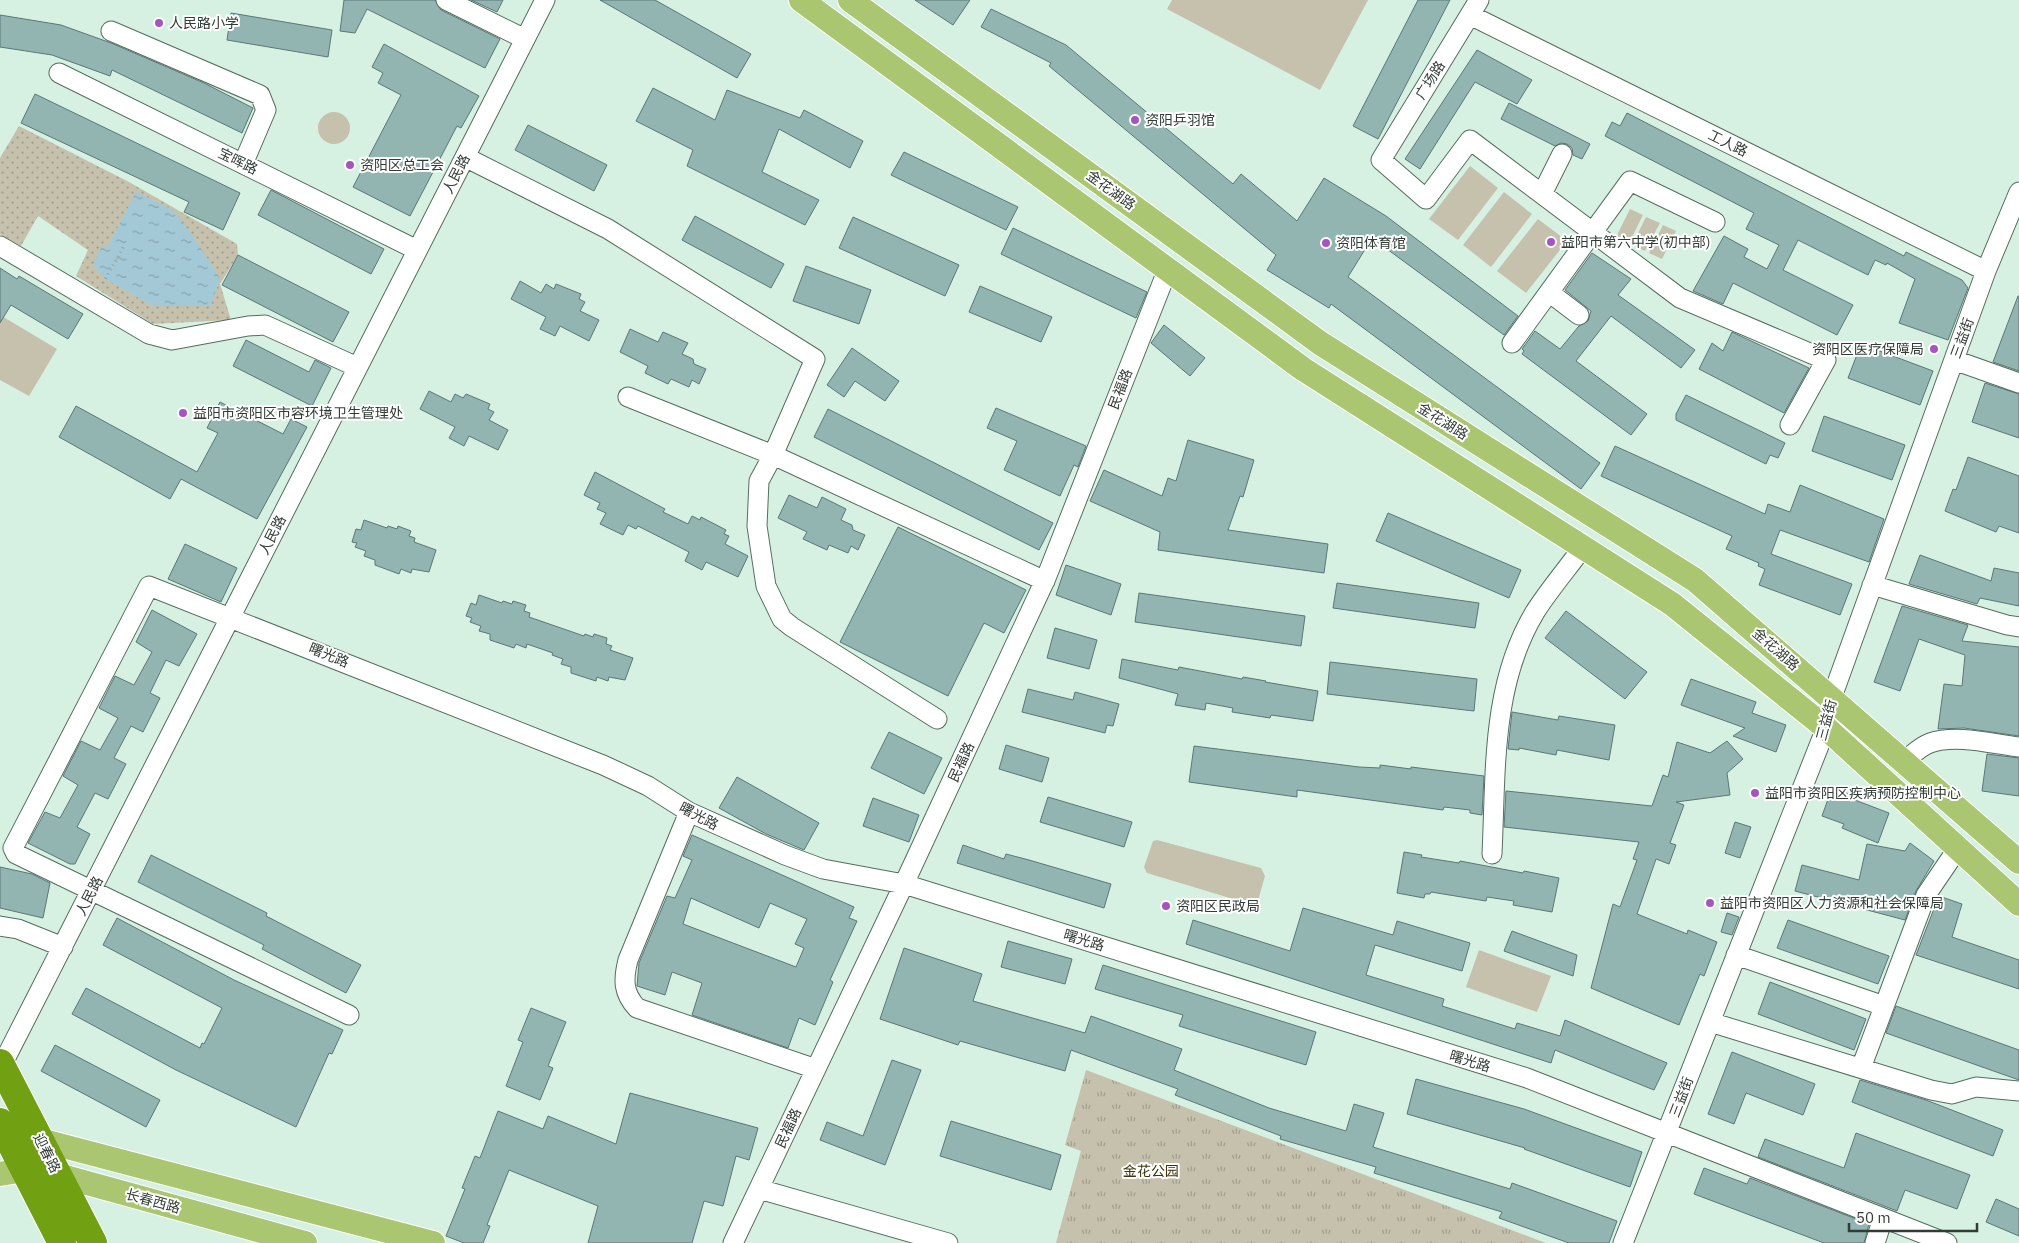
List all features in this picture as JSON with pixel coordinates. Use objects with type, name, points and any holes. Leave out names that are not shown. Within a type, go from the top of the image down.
[{"type":"highway","name":"迎春路","points":[[1,1066],[93,1243]]},
{"type":"highway","name":"迎春路","points":[[4,1136],[12,1172],[62,1243]]},
{"type":"main road","points":[[801,0],[1303,369],[1672,604],[1826,728],[2019,904]]},
{"type":"main road","name":"金花湖路","points":[[850,0],[1320,343],[1695,580],[1832,697],[2019,862]]},
{"type":"main road","points":[[4,1136],[40,1140],[433,1243]]},
{"type":"main road","name":"长春西路","points":[[12,1172],[58,1175],[305,1243]]},
{"type":"street","points":[[446,0],[525,39]]},
{"type":"street","name":"人民路","points":[[1,1066],[545,0]]},
{"type":"street","name":"广场路","points":[[1474,8],[1381,160],[1426,199],[1470,140],[1542,194]]},
{"type":"street","name":"工人路","points":[[1474,8],[1986,271]]},
{"type":"street","points":[[111,31],[260,96],[266,110],[243,164]]},
{"type":"street","name":"宝晖路","points":[[59,73],[417,250]]},
{"type":"street","points":[[1562,154],[1542,194],[1680,298],[1826,360],[1790,424]]},
{"type":"street","points":[[465,157],[608,229],[815,359],[774,455],[760,481],[757,526],[766,586],[782,619],[937,719]]},
{"type":"street","points":[[1512,343],[1594,234],[1630,181],[1715,222]]},
{"type":"street","name":"三益街","points":[[1623,1243],[1668,1133],[1826,728],[1832,697],[1872,585],[1986,271],[2019,192]]},
{"type":"street","points":[[0,246],[150,334],[172,340],[248,326],[265,325],[358,367]]},
{"type":"street","name":"民福路","points":[[733,1243],[904,884],[1045,581],[1167,270]]},
{"type":"street","points":[[1550,292],[1579,314]]},
{"type":"street","points":[[1954,360],[2019,383]]},
{"type":"street","points":[[628,397],[774,455],[1045,581]]},
{"type":"street","points":[[1492,854],[1499,715],[1513,661],[1535,612],[1583,548]]},
{"type":"street","points":[[1872,585],[2019,627]]},
{"type":"street","name":"曙光路","points":[[92,890],[16,854],[13,848],[149,586],[231,616],[603,764],[648,786],[689,812],[767,848],[823,868],[904,884],[1527,1078],[1947,1243]]},
{"type":"street","points":[[1904,761],[1928,743],[1940,741],[1966,741],[2019,747]]},
{"type":"street","points":[[689,812],[628,960],[624,976],[628,998],[637,1008],[816,1070]]},
{"type":"street","points":[[1861,1068],[1926,895],[1958,848]]},
{"type":"street","points":[[92,890],[349,1015]]},
{"type":"street","points":[[0,926],[18,929],[63,947]]},
{"type":"street","points":[[1736,955],[1884,1006]]},
{"type":"street","points":[[1710,1022],[1952,1094],[1976,1087],[2019,1091]]},
{"type":"street","points":[[759,1189],[948,1243]]},
{"type":"street","points":[[1875,1243],[1883,1218]]},
{"type":"path","points":[[103,283],[125,244]]},
{"type":"green space","points":[[1172,0],[1368,0],[1320,90],[1167,9]]},
{"type":"green space","points":[[334,112],[340,113],[345,117],[349,122],[349,134],[345,139],[340,143],[334,144],[328,143],[323,139],[319,134],[318,128],[319,122],[323,117],[328,113]]},
{"type":"green space","points":[[19,126],[129,182],[237,244],[238,255],[220,284],[231,320],[153,324],[76,276],[88,250],[38,216],[21,246],[0,234],[0,158]]},
{"type":"green space","points":[[1470,166],[1498,188],[1458,240],[1429,219]]},
{"type":"green space","points":[[1504,192],[1532,214],[1491,267],[1463,245]]},
{"type":"green space","points":[[1630,209],[1643,215],[1629,243],[1616,237]]},
{"type":"green space","points":[[1646,217],[1660,223],[1645,251],[1632,245]]},
{"type":"green space","points":[[1538,219],[1567,241],[1526,293],[1497,271]]},
{"type":"green space","points":[[1663,225],[1676,231],[1662,259],[1649,253]]},
{"type":"green space","points":[[0,315],[57,349],[29,396],[0,380]]},
{"type":"green space","points":[[1157,840],[1261,868],[1265,876],[1257,904],[1253,905],[1147,873],[1144,867],[1153,841]]},
{"type":"green space","points":[[1479,950],[1551,976],[1537,1012],[1466,987]]},
{"type":"green space","name":"金花公园","points":[[1086,1070],[1546,1243],[1056,1243],[1081,1151],[1065,1145]]},
{"type":"water","points":[[136,192],[171,209],[193,236],[220,278],[211,306],[153,306],[107,280],[93,266],[101,247],[108,246]]},
{"type":"building","points":[[344,0],[435,0],[441,10],[500,39],[485,68],[367,9],[355,33],[340,31]]},
{"type":"building","points":[[471,0],[503,0],[497,12]]},
{"type":"building","points":[[600,0],[655,0],[751,54],[737,78]]},
{"type":"building","points":[[915,0],[970,0],[953,25]]},
{"type":"building","points":[[1418,0],[1450,0],[1378,139],[1353,126]]},
{"type":"building","points":[[991,9],[1066,45],[1233,184],[1241,174],[1297,221],[1324,178],[1386,216],[1518,316],[1504,335],[1372,238],[1348,277],[1600,463],[1581,489],[1331,304],[1329,308],[1267,270],[1276,255],[1049,66],[1051,63],[981,27]]},
{"type":"building","points":[[231,13],[332,30],[328,57],[227,40]]},
{"type":"building","points":[[0,15],[61,25],[111,43],[204,83],[253,108],[242,133],[112,70],[110,76],[52,55],[0,47]]},
{"type":"building","points":[[384,44],[479,96],[461,128],[457,126],[410,216],[353,187],[401,95],[378,83],[383,73],[372,67]]},
{"type":"building","points":[[1477,50],[1532,80],[1517,104],[1475,82],[1420,169],[1405,159]]},
{"type":"building","points":[[653,88],[715,120],[727,90],[800,118],[804,110],[863,141],[850,168],[779,129],[762,172],[819,200],[805,225],[687,166],[693,150],[636,121]]},
{"type":"building","points":[[35,94],[240,193],[223,230],[184,212],[189,202],[21,123]]},
{"type":"building","points":[[1509,103],[1590,144],[1582,159],[1573,155],[1572,148],[1567,144],[1561,143],[1555,146],[1501,119]]},
{"type":"building","points":[[1627,113],[1904,256],[1906,252],[1962,280],[1968,288],[1948,340],[1899,323],[1915,279],[1887,263],[1886,265],[1875,260],[1868,275],[1798,240],[1783,270],[1853,305],[1837,335],[1733,283],[1723,304],[1693,291],[1724,236],[1748,249],[1744,257],[1767,269],[1779,245],[1746,229],[1754,213],[1605,136],[1612,122],[1620,126]]},
{"type":"building","points":[[528,125],[607,165],[594,191],[515,150]]},
{"type":"building","points":[[904,152],[1018,207],[1006,230],[891,175]]},
{"type":"building","points":[[271,190],[384,249],[371,274],[258,215]]},
{"type":"building","points":[[695,216],[784,264],[771,288],[682,240]]},
{"type":"building","points":[[853,217],[959,265],[945,296],[839,248]]},
{"type":"building","points":[[1013,228],[1147,292],[1136,318],[1001,254]]},
{"type":"building","points":[[1592,253],[1631,279],[1618,295],[1695,350],[1681,368],[1611,316],[1576,361],[1647,414],[1631,435],[1522,354],[1524,351],[1522,349],[1535,331],[1560,349],[1579,326],[1588,321],[1591,311],[1565,290]]},
{"type":"building","points":[[238,255],[349,312],[333,342],[222,285]]},
{"type":"building","points":[[806,266],[871,290],[859,324],[793,301]]},
{"type":"building","points":[[0,268],[17,279],[19,276],[83,314],[68,339],[11,305],[0,323]]},
{"type":"building","points":[[520,281],[541,293],[546,284],[554,289],[556,284],[581,294],[579,299],[585,302],[580,311],[599,320],[589,341],[560,326],[555,336],[540,329],[546,317],[511,299]]},
{"type":"building","points":[[980,286],[1052,317],[1041,342],[969,312]]},
{"type":"building","points":[[2019,296],[2019,371],[1993,362]]},
{"type":"building","points":[[1164,325],[1205,358],[1190,376],[1151,343]]},
{"type":"building","points":[[630,329],[658,342],[663,332],[688,343],[682,354],[693,359],[694,364],[706,369],[699,384],[692,380],[689,387],[671,379],[668,384],[645,373],[648,366],[620,352]]},
{"type":"building","points":[[1732,332],[1809,368],[1784,413],[1699,369],[1712,343],[1723,351]]},
{"type":"building","points":[[246,340],[309,372],[315,360],[331,368],[312,406],[233,366]]},
{"type":"building","points":[[1861,344],[1933,371],[1920,405],[1848,378]]},
{"type":"building","points":[[852,348],[899,381],[885,401],[855,381],[844,397],[827,385]]},
{"type":"building","points":[[1985,383],[2019,394],[2019,438],[1972,422]]},
{"type":"building","points":[[429,391],[451,402],[455,394],[463,398],[466,394],[490,404],[488,409],[494,412],[489,420],[508,430],[498,450],[469,436],[464,446],[449,438],[455,427],[420,409]]},
{"type":"building","points":[[1686,395],[1785,443],[1778,458],[1770,455],[1766,464],[1676,420],[1676,414]]},
{"type":"building","points":[[220,402],[283,434],[291,419],[307,427],[257,519],[181,479],[170,499],[59,437],[76,406],[197,472],[218,433],[207,428]]},
{"type":"building","points":[[996,408],[1086,446],[1078,467],[1074,465],[1060,496],[1004,470],[1017,441],[987,428]]},
{"type":"building","points":[[828,409],[1053,523],[1039,550],[814,437]]},
{"type":"building","points":[[1824,416],[1905,445],[1892,480],[1812,451]]},
{"type":"building","points":[[1188,440],[1254,460],[1243,497],[1240,496],[1228,530],[1328,544],[1324,573],[1158,550],[1160,532],[1090,501],[1104,470],[1162,496],[1168,478],[1176,481]]},
{"type":"building","points":[[1615,446],[1765,514],[1768,504],[1790,512],[1800,485],[1884,519],[1869,562],[1780,530],[1771,554],[1852,584],[1840,615],[1759,585],[1765,569],[1758,566],[1759,563],[1726,549],[1732,536],[1601,476]]},
{"type":"building","points":[[1968,457],[2019,476],[2019,533],[1999,526],[1996,532],[1945,511],[1953,489],[1956,490]]},
{"type":"building","points":[[595,472],[665,509],[663,512],[688,524],[692,516],[700,520],[701,517],[726,530],[724,534],[729,536],[725,544],[748,556],[738,577],[706,562],[702,570],[685,561],[689,552],[638,526],[636,529],[628,525],[623,535],[600,524],[606,513],[597,509],[600,503],[584,495]]},
{"type":"building","points":[[789,495],[817,508],[822,497],[846,509],[841,520],[852,525],[853,530],[865,535],[858,550],[851,546],[848,553],[829,545],[827,550],[803,539],[807,532],[778,518]]},
{"type":"building","points":[[1388,513],[1521,570],[1509,598],[1376,541]]},
{"type":"building","points":[[364,520],[387,528],[388,526],[397,529],[398,526],[411,531],[409,536],[415,538],[414,542],[436,550],[429,572],[412,569],[411,573],[401,569],[399,574],[375,565],[375,560],[364,556],[366,551],[355,547],[357,543],[352,542],[356,529],[361,530]]},
{"type":"building","points":[[898,527],[1026,590],[1004,633],[984,623],[948,696],[840,642]]},
{"type":"building","points":[[185,544],[237,568],[221,602],[168,579]]},
{"type":"building","points":[[1920,555],[1991,581],[1994,568],[2019,573],[2019,606],[1980,598],[1977,604],[1909,584]]},
{"type":"building","points":[[1066,565],[1121,584],[1111,615],[1056,595]]},
{"type":"building","points":[[1337,583],[1479,603],[1475,628],[1333,608]]},
{"type":"building","points":[[1139,593],[1305,616],[1301,646],[1135,622]]},
{"type":"building","points":[[479,595],[502,603],[503,601],[512,604],[513,601],[526,605],[524,611],[530,613],[529,617],[584,636],[585,634],[593,637],[594,634],[607,638],[606,644],[612,646],[610,650],[633,658],[625,680],[609,677],[608,681],[597,677],[596,681],[571,673],[571,667],[561,664],[563,659],[552,655],[553,653],[527,644],[526,648],[516,644],[514,648],[490,640],[490,634],[479,631],[481,626],[470,622],[472,618],[466,616],[471,603],[476,605]]},
{"type":"building","points":[[1902,606],[1968,625],[1962,641],[2019,647],[2019,736],[1964,728],[1938,729],[1944,684],[1962,686],[1965,655],[1919,639],[1900,691],[1874,682]]},
{"type":"building","points":[[152,610],[197,634],[179,666],[166,660],[150,693],[160,698],[143,732],[131,726],[114,758],[126,764],[108,799],[95,793],[77,827],[90,834],[75,864],[70,864],[28,843],[45,812],[60,818],[78,785],[63,776],[81,741],[100,750],[118,718],[99,708],[115,676],[134,685],[152,652],[136,642]]},
{"type":"building","points":[[1566,611],[1647,672],[1625,699],[1545,638]]},
{"type":"building","points":[[1055,628],[1097,640],[1089,669],[1047,658]]},
{"type":"building","points":[[1122,659],[1178,670],[1179,667],[1318,691],[1313,721],[1271,715],[1270,718],[1232,712],[1233,708],[1206,703],[1205,710],[1175,705],[1178,694],[1119,678]]},
{"type":"building","points":[[1330,662],[1477,679],[1474,711],[1327,694]]},
{"type":"building","points":[[1691,679],[1756,702],[1752,713],[1786,725],[1776,752],[1733,736],[1745,728],[1681,705]]},
{"type":"building","points":[[1028,689],[1073,700],[1075,692],[1119,704],[1113,726],[1107,725],[1105,733],[1022,712]]},
{"type":"building","points":[[1512,712],[1558,720],[1559,716],[1615,725],[1609,760],[1557,750],[1556,755],[1519,748],[1519,750],[1508,749]]},
{"type":"building","points":[[889,732],[942,758],[924,794],[871,768]]},
{"type":"building","points":[[1727,741],[1743,759],[1727,773],[1730,795],[1676,802],[1684,805],[1670,843],[1676,845],[1669,864],[1656,859],[1637,914],[1687,934],[1688,930],[1717,942],[1704,976],[1700,974],[1679,1025],[1591,988],[1613,904],[1620,907],[1637,860],[1633,859],[1639,842],[1504,827],[1506,791],[1652,806],[1663,775],[1668,777],[1677,742],[1710,753]]},
{"type":"building","points":[[1006,745],[1049,758],[1042,782],[999,769]]},
{"type":"building","points":[[1194,746],[1359,767],[1380,768],[1380,765],[1411,769],[1411,767],[1484,776],[1482,815],[1470,813],[1470,810],[1444,807],[1443,810],[1297,790],[1297,797],[1189,782]]},
{"type":"building","points":[[1987,754],[2019,758],[2019,796],[1982,791]]},
{"type":"building","points":[[737,777],[819,823],[804,850],[766,834],[719,808]]},
{"type":"building","points":[[1832,788],[1849,794],[1847,797],[1889,813],[1878,843],[1842,828],[1844,824],[1822,816]]},
{"type":"building","points":[[1048,797],[1132,822],[1124,847],[1040,822]]},
{"type":"building","points":[[873,798],[919,815],[909,842],[863,826]]},
{"type":"building","points":[[1735,822],[1751,827],[1740,858],[1725,853]]},
{"type":"building","points":[[692,835],[854,907],[849,918],[857,921],[830,980],[833,982],[815,1025],[799,1018],[788,1048],[692,1015],[702,983],[672,972],[665,995],[637,986],[639,963],[667,896],[675,898],[692,860],[683,856]],"holes":[[[691,898],[759,928],[770,903],[807,919],[795,944],[804,948],[796,967],[683,924]]]},
{"type":"building","points":[[1910,843],[1934,861],[1916,891],[1905,920],[1795,891],[1802,865],[1859,880],[1867,844],[1905,851]]},
{"type":"building","points":[[963,845],[1004,859],[1006,854],[1111,884],[1104,908],[957,863]]},
{"type":"building","points":[[1404,852],[1422,855],[1421,857],[1459,863],[1460,861],[1559,878],[1552,912],[1513,905],[1514,901],[1487,897],[1486,901],[1431,892],[1430,894],[1425,894],[1424,898],[1397,893]]},
{"type":"building","points":[[151,855],[267,913],[266,916],[361,965],[346,993],[262,949],[264,945],[138,882]]},
{"type":"building","points":[[0,867],[32,874],[50,883],[43,918],[0,908]]},
{"type":"building","points":[[1939,896],[1962,904],[1952,937],[2019,960],[2019,989],[1916,955]]},
{"type":"building","points":[[1303,908],[1393,935],[1397,921],[1470,943],[1462,971],[1375,945],[1366,975],[1444,999],[1442,1006],[1515,1029],[1517,1023],[1560,1036],[1565,1020],[1667,1063],[1654,1090],[1555,1050],[1551,1063],[1186,944],[1193,920],[1290,951]]},
{"type":"building","points":[[1727,913],[1739,917],[1732,935],[1721,932]]},
{"type":"building","points":[[117,918],[234,980],[343,1030],[332,1054],[329,1053],[296,1127],[176,1070],[72,1014],[86,988],[200,1048],[202,1043],[204,1044],[222,1008],[103,945]]},
{"type":"building","points":[[1788,920],[1889,956],[1878,984],[1777,948]]},
{"type":"building","points":[[1512,931],[1577,955],[1573,976],[1504,951]]},
{"type":"building","points":[[1008,941],[1072,959],[1065,984],[1001,967]]},
{"type":"building","points":[[904,948],[982,974],[973,1001],[1085,1033],[1091,1016],[1182,1049],[1174,1070],[1269,1108],[1346,1131],[1354,1104],[1384,1113],[1373,1147],[1510,1189],[1512,1183],[1617,1221],[1609,1243],[1569,1243],[1499,1218],[1502,1212],[1374,1173],[1376,1167],[1280,1139],[1281,1136],[1175,1095],[1178,1089],[1071,1050],[1065,1071],[960,1041],[958,1045],[880,1019]]},
{"type":"building","points":[[1103,965],[1316,1032],[1306,1065],[1179,1026],[1183,1015],[1095,989]]},
{"type":"building","points":[[1770,982],[1866,1019],[1854,1050],[1758,1014]]},
{"type":"building","points":[[1896,1006],[2019,1050],[2019,1080],[1886,1033]]},
{"type":"building","points":[[531,1008],[566,1022],[548,1066],[553,1068],[540,1100],[506,1086],[523,1042],[518,1040]]},
{"type":"building","points":[[55,1045],[160,1100],[146,1127],[41,1071]]},
{"type":"building","points":[[1732,1052],[1815,1084],[1803,1115],[1746,1093],[1734,1124],[1708,1114]]},
{"type":"building","points":[[892,1060],[921,1070],[885,1165],[820,1140],[827,1122],[863,1136]]},
{"type":"building","points":[[1416,1079],[1524,1109],[1642,1152],[1630,1187],[1525,1148],[1407,1114]]},
{"type":"building","points":[[1860,1080],[1926,1100],[2003,1130],[1993,1156],[1852,1102]]},
{"type":"building","points":[[630,1093],[758,1128],[749,1160],[736,1156],[723,1206],[704,1201],[692,1243],[588,1243],[598,1206],[509,1170],[487,1225],[490,1226],[483,1243],[464,1243],[446,1236],[465,1189],[462,1188],[475,1156],[480,1158],[498,1111],[543,1129],[548,1116],[616,1144]]},
{"type":"building","points":[[951,1121],[1061,1155],[1051,1190],[940,1156]]},
{"type":"building","points":[[1856,1133],[1970,1175],[1957,1209],[1905,1190],[1897,1211],[1758,1157],[1765,1139],[1844,1168]]},
{"type":"building","points":[[1704,1168],[1747,1184],[1750,1178],[1869,1224],[1864,1243],[1824,1243],[1694,1194]]},
{"type":"building","points":[[1996,1199],[2019,1209],[2019,1236],[1986,1222]]},
{"type":"place","name":"人民路小学","points":[[159,23]]},
{"type":"place","name":"资阳乒羽馆","points":[[1135,120]]},
{"type":"place","name":"资阳区总工会","points":[[350,165]]},
{"type":"place","name":"益阳市第六中学(初中部)","points":[[1551,242]]},
{"type":"place","name":"资阳体育馆","points":[[1326,243]]},
{"type":"place","name":"资阳区医疗保障局","points":[[1934,349]]},
{"type":"place","name":"益阳市资阳区市容环境卫生管理处","points":[[183,413]]},
{"type":"place","name":"益阳市资阳区疾病预防控制中心","points":[[1755,793]]},
{"type":"place","name":"益阳市资阳区人力资源和社会保障局","points":[[1710,903]]},
{"type":"place","name":"资阳区民政局","points":[[1166,906]]}]
